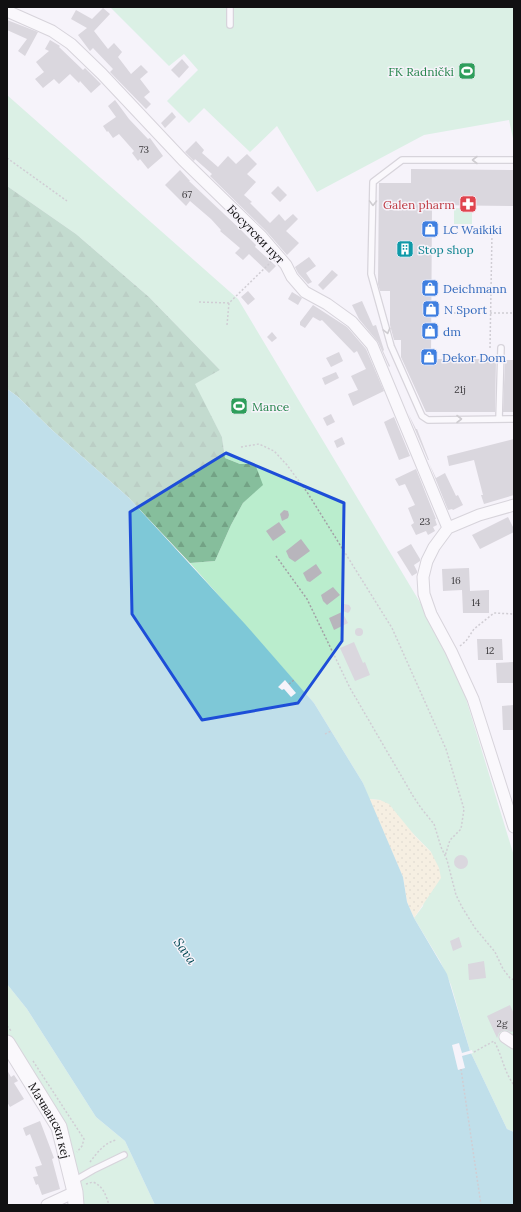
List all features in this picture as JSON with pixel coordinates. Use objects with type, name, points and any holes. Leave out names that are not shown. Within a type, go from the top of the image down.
[{"type":"street","name":"Босутски пут","points":[[7,11],[52,31],[71,44],[102,74],[183,160],[262,237],[286,265],[292,277],[305,292],[327,304],[352,322],[372,345],[448,528]]},
{"type":"street","points":[[514,505],[479,515],[448,528],[434,547],[427,561],[423,577],[424,594],[431,614],[452,651],[473,699],[514,828]]},
{"type":"street","name":"Мачвански кеј","points":[[7,1043],[59,1127],[74,1193]]},
{"type":"street","points":[[47,1205],[74,1193]]},
{"type":"lane","points":[[230,7],[230,25]]},
{"type":"lane","points":[[514,160],[402,160],[373,182],[371,274],[391,346],[422,416],[428,420],[514,420]]},
{"type":"lane","points":[[499,420],[501,348]]},
{"type":"lane","points":[[74,1193],[93,1170],[124,1156]]},
{"type":"path","points":[[7,158],[66,201]]},
{"type":"path","points":[[490,348],[492,233]]},
{"type":"path","points":[[227,325],[229,303],[278,256]]},
{"type":"path","points":[[199,302],[229,303]]},
{"type":"path","points":[[446,313],[514,313]]},
{"type":"path","points":[[240,447],[259,444],[274,451],[287,465],[307,492],[392,628],[446,749],[464,809],[461,829],[450,840],[445,856]]},
{"type":"path","points":[[276,556],[307,598],[350,688],[421,808],[434,824],[456,895],[462,907],[475,928],[495,952],[503,970],[510,978],[514,980]]},
{"type":"path","points":[[452,651],[466,641],[474,629],[494,613],[514,614]]},
{"type":"path","points":[[289,684],[294,680]]},
{"type":"path","points":[[325,734],[331,731]]},
{"type":"path","points":[[474,1052],[494,1041],[501,1055],[508,1076],[514,1085]]},
{"type":"path","points":[[461,1069],[481,1205]]},
{"type":"path","points":[[90,1163],[109,1141],[116,1140]]},
{"type":"path","points":[[74,1193],[87,1183],[93,1182],[99,1185],[106,1195],[109,1205]]},
{"type":"highlighted area","points":[[226,453],[344,503],[342,641],[298,703],[202,720],[132,614],[130,512]]},
{"type":"green space","points":[[110,7],[514,7],[514,143],[509,120],[424,135],[317,192],[277,126],[250,152],[204,108],[189,123],[167,101],[198,70],[184,54],[169,66]]},
{"type":"green space","points":[[7,95],[238,299],[424,609],[463,689],[514,856],[514,1132],[507,1129],[470,1051],[451,985],[440,961],[414,918],[423,906],[431,852],[380,800],[369,799],[363,783],[314,703],[190,563],[215,561],[231,525],[243,503],[262,485],[254,464],[240,464],[225,458],[222,437],[194,384],[220,370],[149,297],[76,234],[7,186]]},
{"type":"green space","points":[[7,186],[76,234],[149,297],[220,370],[195,384],[222,437],[225,458],[240,464],[255,464],[263,485],[243,503],[231,525],[215,561],[190,563],[128,497],[52,430],[17,396],[7,389]]},
{"type":"green space","points":[[454,208],[472,209],[472,224],[454,224]]},
{"type":"green space","points":[[7,984],[27,1009],[96,1117],[125,1141],[155,1205],[70,1205],[67,1134],[7,1039]]},
{"type":"sand","points":[[369,799],[380,800],[389,804],[415,836],[431,852],[439,868],[441,878],[414,918],[407,902],[403,877]]},
{"type":"water","name":"Sava","points":[[7,389],[17,396],[52,430],[128,497],[245,624],[314,703],[363,783],[403,877],[407,902],[414,918],[447,974],[470,1051],[507,1129],[514,1132],[514,1205],[155,1205],[125,1141],[96,1117],[27,1009],[7,984]]},
{"type":"pier","points":[[285,680],[296,693],[291,697],[284,689],[282,690],[278,687]]},
{"type":"pier","points":[[459,1043],[462,1053],[472,1050],[473,1053],[462,1056],[465,1068],[458,1070],[452,1045]]},
{"type":"building","points":[[103,8],[110,14],[94,31],[108,49],[114,43],[122,52],[118,57],[131,74],[141,65],[148,72],[140,79],[150,92],[144,97],[151,104],[146,109],[110,72],[113,69],[93,48],[90,51],[78,35],[87,28],[71,19],[76,10],[92,19]]},
{"type":"building","points":[[7,20],[38,32],[25,56],[18,51],[27,39],[7,30]]},
{"type":"building","points":[[50,40],[60,46],[59,47],[83,70],[85,68],[101,84],[91,93],[80,81],[79,83],[70,74],[59,84],[54,79],[43,88],[35,79],[44,72],[36,62],[49,51],[45,49]]},
{"type":"building","points":[[182,59],[189,67],[179,78],[171,70]]},
{"type":"building","points":[[115,100],[129,119],[148,139],[150,138],[163,156],[148,169],[140,159],[138,161],[132,153],[134,151],[119,134],[113,138],[103,126],[116,117],[108,106]]},
{"type":"building","points":[[172,112],[176,117],[165,128],[161,123]]},
{"type":"building","points":[[196,141],[204,150],[202,153],[218,167],[228,156],[236,164],[247,154],[257,164],[247,174],[256,182],[244,195],[270,223],[279,214],[285,221],[293,214],[298,219],[286,231],[299,243],[287,255],[267,232],[210,176],[212,174],[195,159],[194,161],[185,152]]},
{"type":"building","name":"Stop shop","points":[[411,169],[514,170],[514,206],[432,205],[431,359],[496,359],[495,412],[426,412],[401,357],[401,340],[394,340],[390,325],[390,291],[380,291],[378,284],[379,183],[411,183]]},
{"type":"building","points":[[180,170],[189,181],[256,245],[255,247],[276,266],[269,273],[249,254],[243,260],[235,253],[240,248],[220,231],[221,230],[211,219],[190,201],[186,206],[165,185]]},
{"type":"building","points":[[278,186],[287,195],[280,202],[271,193]]},
{"type":"building","points":[[309,257],[316,266],[306,273],[312,282],[308,284],[298,273],[295,267]]},
{"type":"building","points":[[332,270],[338,275],[323,290],[318,285]]},
{"type":"building","points":[[248,291],[255,299],[248,305],[241,297]]},
{"type":"building","points":[[292,292],[302,298],[298,305],[288,299]]},
{"type":"building","points":[[362,301],[373,326],[376,325],[384,350],[383,351],[390,366],[389,367],[378,342],[359,319],[352,305]]},
{"type":"building","points":[[313,305],[347,327],[366,349],[384,391],[353,406],[348,394],[358,390],[351,376],[366,369],[357,351],[354,353],[322,320],[320,321],[313,317],[305,328],[300,325],[300,322]]},
{"type":"building","points":[[272,332],[277,338],[272,342],[267,337]]},
{"type":"building","points":[[339,352],[343,361],[331,367],[326,358]]},
{"type":"building","points":[[505,360],[514,360],[514,412],[503,412]]},
{"type":"building","points":[[336,372],[339,378],[325,385],[322,378]]},
{"type":"building","points":[[408,413],[417,429],[429,460],[428,460]]},
{"type":"building","points":[[331,414],[335,422],[327,426],[323,418]]},
{"type":"building","points":[[394,417],[410,456],[399,460],[384,422]]},
{"type":"building","points":[[342,437],[345,444],[337,448],[334,441]]},
{"type":"building","points":[[514,439],[514,495],[484,504],[474,460],[449,466],[447,456]]},
{"type":"building","points":[[429,463],[436,478],[445,473],[456,496],[458,495],[463,505],[453,510],[448,510]]},
{"type":"building","points":[[416,469],[436,519],[437,525],[433,527],[435,531],[428,535],[426,531],[416,535],[411,525],[414,523],[408,508],[415,505],[405,484],[399,486],[395,479]]},
{"type":"building","points":[[284,510],[288,511],[289,515],[288,518],[282,521],[280,514]]},
{"type":"building","points":[[508,517],[514,532],[480,549],[472,535]]},
{"type":"building","points":[[279,522],[286,532],[273,541],[266,531]]},
{"type":"building","points":[[301,539],[310,551],[295,562],[289,558],[286,551]]},
{"type":"building","points":[[411,544],[420,559],[420,561],[414,565],[417,573],[412,576],[397,552]]},
{"type":"building","points":[[316,564],[322,573],[310,582],[307,581],[303,573]]},
{"type":"building","points":[[469,568],[470,591],[489,590],[489,613],[463,613],[462,590],[443,591],[442,569]]},
{"type":"building","points":[[333,587],[340,595],[327,605],[323,601],[321,595]]},
{"type":"building","points":[[344,604],[349,605],[351,608],[348,613],[343,611]]},
{"type":"building","points":[[342,612],[348,623],[334,630],[329,618]]},
{"type":"building","points":[[357,628],[361,628],[363,632],[361,636],[357,636],[355,634],[355,630]]},
{"type":"building","points":[[477,639],[502,639],[503,660],[478,660]]},
{"type":"building","points":[[354,642],[370,675],[355,681],[340,648]]},
{"type":"building","points":[[514,662],[514,683],[497,683],[496,663]]},
{"type":"building","points":[[514,705],[514,730],[503,730],[502,706]]},
{"type":"building","points":[[461,855],[466,857],[468,862],[466,867],[461,869],[456,867],[454,862],[456,857]]},
{"type":"building","points":[[459,937],[462,947],[453,951],[450,941]]},
{"type":"building","points":[[484,961],[486,978],[469,980],[468,964]]},
{"type":"building","points":[[510,1005],[514,1014],[514,1031],[502,1031],[499,1033],[497,1038],[487,1016]]},
{"type":"building","points":[[7,1070],[11,1077],[14,1075],[18,1081],[14,1083],[24,1099],[10,1107],[7,1102]]},
{"type":"building","points":[[40,1121],[54,1158],[52,1159],[60,1189],[42,1195],[38,1184],[36,1185],[33,1177],[38,1176],[35,1167],[42,1165],[30,1134],[26,1136],[23,1128]]},
{"type":"place","name":"FK Radnički","points":[[467,71]]},
{"type":"place","name":"Galen pharm","points":[[468,204]]},
{"type":"place","name":"LC Waikiki","points":[[430,229]]},
{"type":"place","name":"Stop shop","points":[[405,249]]},
{"type":"place","name":"Deichmann","points":[[430,288]]},
{"type":"place","name":"N Sport","points":[[431,309]]},
{"type":"place","name":"dm","points":[[430,331]]},
{"type":"place","name":"Dekor Dom","points":[[429,357]]},
{"type":"place","name":"Mance","points":[[239,406]]}]
